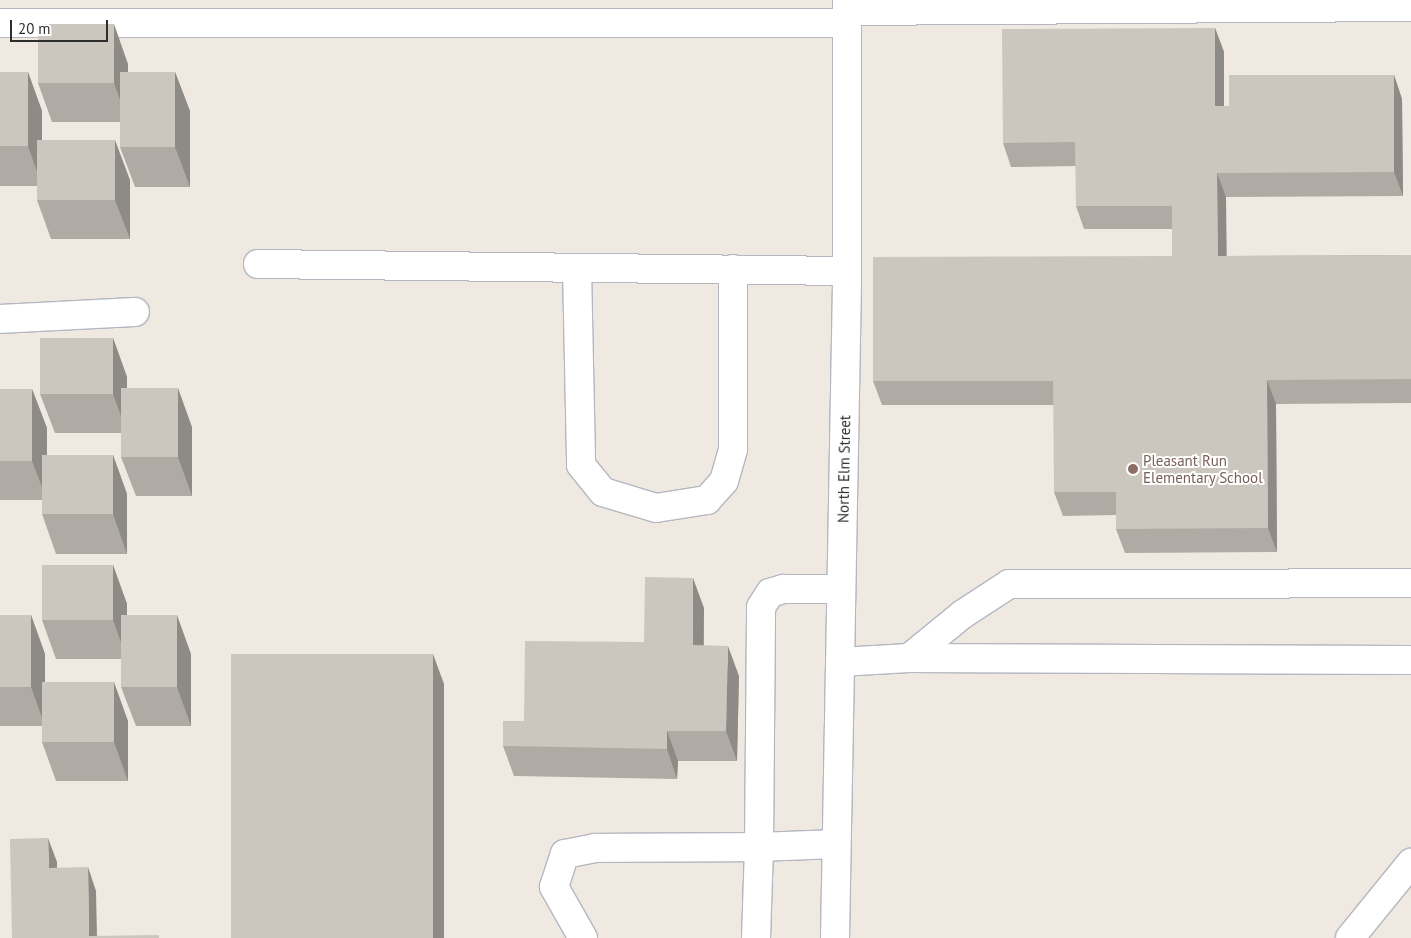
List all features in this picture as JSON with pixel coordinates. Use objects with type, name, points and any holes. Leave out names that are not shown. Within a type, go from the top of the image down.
[{"type":"street","points":[[0,23],[847,11],[947,5],[1411,7]]},
{"type":"street","name":"North Elm Street","points":[[835,938],[847,271],[847,11]]},
{"type":"street","points":[[258,264],[847,271]]},
{"type":"street","points":[[577,268],[582,465],[603,492],[656,508],[707,500],[724,481],[733,449],[733,269]]},
{"type":"street","points":[[0,319],[135,312]]},
{"type":"street","points":[[910,658],[963,614],[1009,584],[1411,584]]},
{"type":"street","points":[[756,938],[762,607],[770,593],[783,589],[841,589]]},
{"type":"street","points":[[840,662],[910,658],[1411,660]]},
{"type":"street","points":[[582,938],[554,887],[566,854],[595,848],[759,847],[836,844]]},
{"type":"street","points":[[1350,938],[1411,863]]},
{"type":"building","points":[[38,24],[114,24],[114,83],[38,83]]},
{"type":"building","points":[[1215,28],[1215,106],[1229,106],[1229,75],[1394,75],[1394,172],[1217,173],[1218,256],[1411,255],[1411,379],[1267,380],[1268,528],[1116,529],[1116,492],[1054,492],[1053,381],[873,381],[873,257],[1172,256],[1172,206],[1076,206],[1075,142],[1003,143],[1002,29]]},
{"type":"building","points":[[0,72],[28,72],[28,146],[0,146]]},
{"type":"building","points":[[120,72],[175,72],[175,147],[120,147]]},
{"type":"building","points":[[37,140],[115,140],[115,200],[37,200]]},
{"type":"building","points":[[40,338],[113,338],[113,394],[40,394]]},
{"type":"building","points":[[121,388],[178,388],[178,457],[121,457]]},
{"type":"building","points":[[0,389],[32,389],[32,461],[0,461]]},
{"type":"building","points":[[42,455],[113,455],[113,514],[42,514]]},
{"type":"building","points":[[42,565],[113,565],[113,620],[42,620]]},
{"type":"building","points":[[645,577],[693,578],[693,645],[728,646],[726,731],[667,731],[667,749],[503,746],[503,721],[524,721],[525,641],[644,642]]},
{"type":"building","points":[[0,615],[31,615],[31,687],[0,687]]},
{"type":"building","points":[[121,615],[177,615],[177,687],[121,687]]},
{"type":"building","points":[[231,654],[433,654],[433,938],[231,938]]},
{"type":"building","points":[[42,682],[114,682],[114,742],[42,742]]},
{"type":"building","points":[[48,838],[49,868],[88,867],[89,936],[159,935],[159,938],[12,938],[10,839]]},
{"type":"place","name":"Pleasant Run Elementary School","points":[[1133,469]]}]
